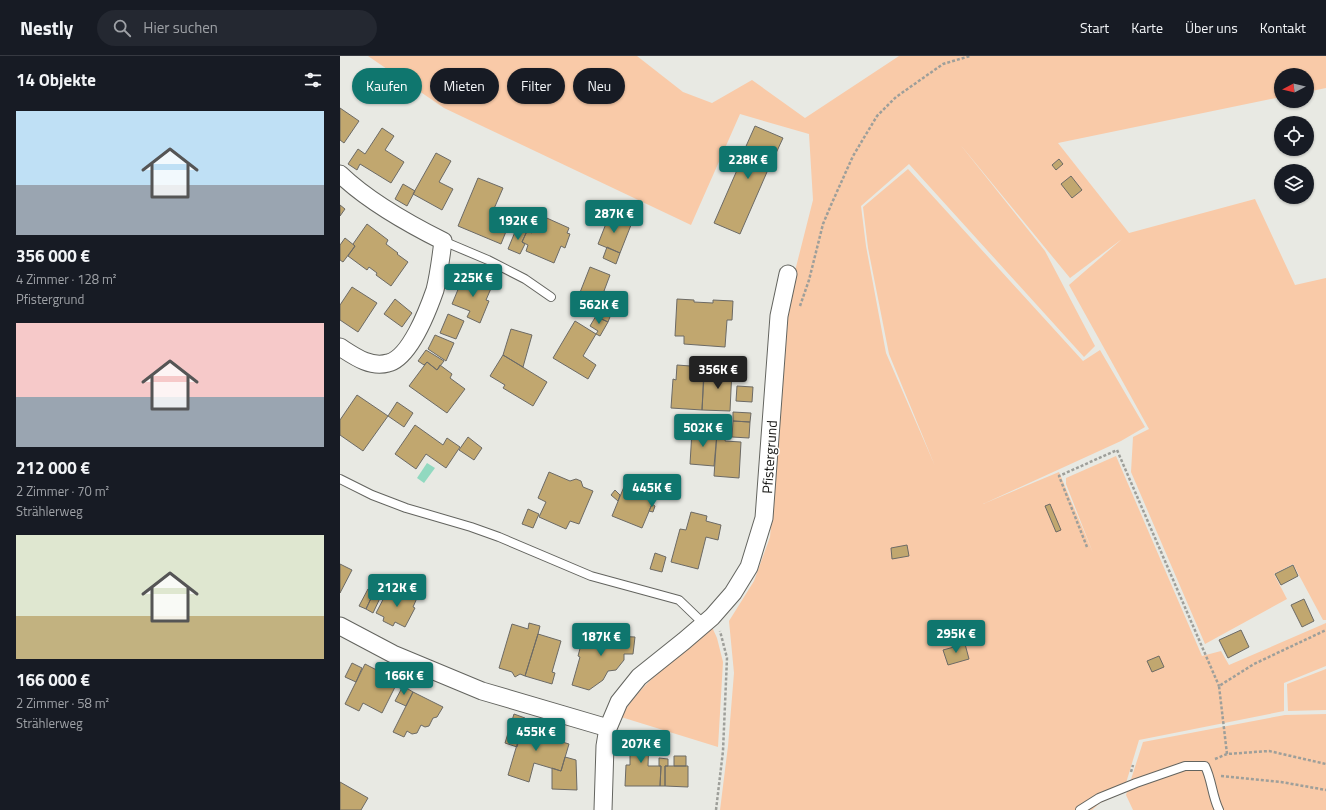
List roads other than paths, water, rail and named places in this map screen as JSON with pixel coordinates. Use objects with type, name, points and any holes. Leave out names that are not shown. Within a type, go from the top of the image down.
[{"type":"street","points":[[340,174],[379,204],[443,241],[435,289],[414,337],[399,357],[387,364],[365,362],[356,358],[340,347]]},
{"type":"street","name":"Pfistergrund","points":[[603,810],[605,746],[608,728],[619,702],[639,677],[708,621],[733,593],[749,567],[764,518],[780,316],[788,274]]},
{"type":"street","points":[[340,626],[393,654],[482,691],[608,728]]},
{"type":"lane","points":[[443,241],[488,260],[525,279],[551,297]]},
{"type":"lane","points":[[340,479],[372,495],[406,508],[499,537],[591,576],[679,600],[708,621]]},
{"type":"lane","points":[[1080,810],[1100,798],[1136,782],[1185,766],[1207,770],[1215,802],[1219,810]]}]
